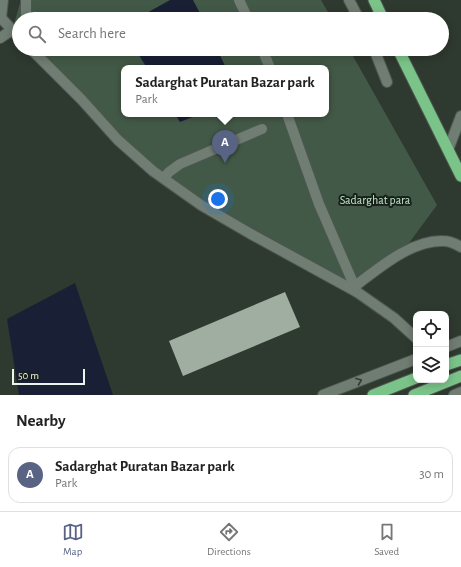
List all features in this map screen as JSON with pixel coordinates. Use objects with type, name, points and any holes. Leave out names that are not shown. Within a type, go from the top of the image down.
[{"type":"highway","points":[[374,0],[380,12]]},
{"type":"highway","points":[[401,56],[448,150],[458,163],[461,176]]},
{"type":"highway","points":[[449,365],[461,360]]},
{"type":"highway","points":[[414,395],[457,378]]},
{"type":"highway","points":[[373,395],[413,379]]},
{"type":"street","points":[[2,0],[0,18],[12,29]]},
{"type":"street","points":[[26,0],[26,12]]},
{"type":"street","points":[[239,0],[245,12]]},
{"type":"street","points":[[349,0],[355,12]]},
{"type":"street","points":[[0,38],[12,34]]},
{"type":"street","points":[[38,56],[82,100],[118,140],[153,171],[201,205],[226,220],[356,289],[394,318],[413,335]]},
{"type":"street","points":[[377,56],[388,82]]},
{"type":"street","points":[[448,150],[461,116]]},
{"type":"street","points":[[288,117],[319,204],[356,289]]},
{"type":"street","points":[[164,178],[169,172],[180,164],[262,129]]},
{"type":"street","points":[[356,289],[395,256],[418,246],[434,241],[445,241],[461,247]]},
{"type":"street","points":[[449,346],[461,341]]},
{"type":"street","points":[[323,395],[413,360]]},
{"type":"street","points":[[454,395],[461,392]]},
{"type":"green space","points":[[21,0],[321,0],[328,12],[17,12]]},
{"type":"green space","name":"Sadarghat para","points":[[39,56],[353,56],[437,205],[401,254],[355,286],[164,178]]},
{"type":"water","points":[[170,0],[193,0],[199,12],[149,12]]},
{"type":"water","points":[[139,56],[220,56],[225,65],[145,65]]},
{"type":"water","points":[[177,117],[192,117],[180,122]]},
{"type":"water","points":[[75,283],[113,395],[19,395],[7,319]]},
{"type":"building","points":[[285,292],[300,327],[183,376],[169,341]]},
{"type":"place","name":"Sadarghat Puratan Bazar park","points":[[225,163]]}]
